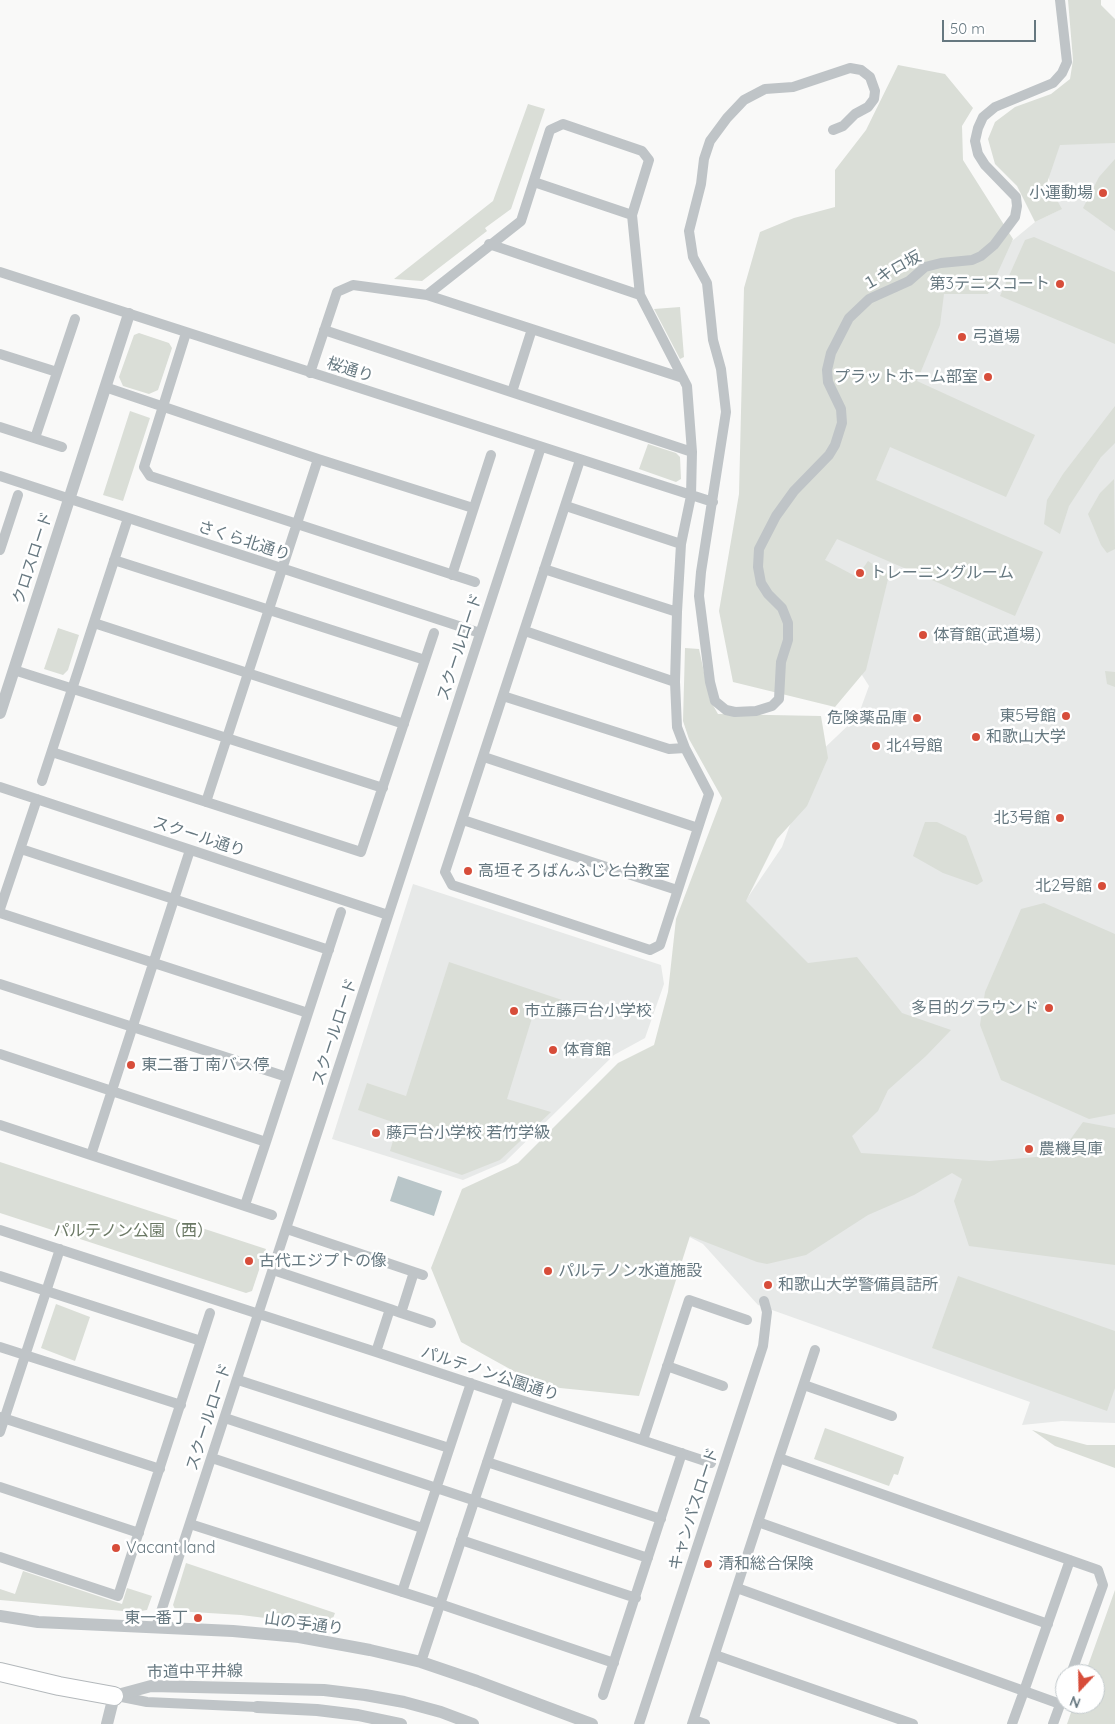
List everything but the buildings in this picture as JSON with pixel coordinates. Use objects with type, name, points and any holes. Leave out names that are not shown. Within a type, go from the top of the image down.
[{"type":"highway","points":[[0,1672],[59,1686],[114,1696]]},
{"type":"street","name":"１キロ坂","points":[[713,502],[701,572],[699,596],[710,682],[715,701],[726,710],[735,712],[756,711],[772,706],[779,699],[781,662],[788,640],[788,623],[782,608],[768,594],[761,583],[758,567],[760,549],[780,510],[794,491],[829,455],[835,444],[842,423],[841,410],[828,382],[827,370],[831,353],[849,318],[869,299],[909,281],[924,267],[941,263],[972,260],[980,256],[994,245],[1015,216],[1016,197],[985,165],[978,154],[975,141],[978,128],[984,117],[994,107],[1053,83],[1062,73],[1067,62],[1060,0]]},
{"type":"street","points":[[713,502],[726,412],[721,369],[713,340],[707,283],[692,257],[689,231],[701,184],[704,159],[710,141],[727,118],[744,100],[765,89],[793,88],[850,68],[861,70],[870,78],[875,92],[874,99],[868,107],[855,114],[843,126],[833,130]]},
{"type":"street","points":[[427,295],[489,244],[521,221],[550,130],[563,124],[642,151],[649,160],[632,215],[640,295],[687,386],[692,452],[691,496],[681,544],[677,612],[675,682],[677,727],[685,748],[709,794],[660,944],[650,950],[452,885],[445,872],[464,820],[580,460]]},
{"type":"street","points":[[534,182],[632,215]]},
{"type":"street","points":[[489,244],[640,295]]},
{"type":"street","name":"桜通り","points":[[0,272],[713,502]]},
{"type":"street","points":[[310,373],[337,292],[353,285],[427,295],[683,378]]},
{"type":"street","name":"クロスロード","points":[[0,713],[129,314]]},
{"type":"street","points":[[35,438],[75,319]]},
{"type":"street","points":[[324,330],[692,452]]},
{"type":"street","points":[[512,392],[532,330]]},
{"type":"street","points":[[186,333],[144,467],[150,476],[475,582]]},
{"type":"street","points":[[0,354],[57,372]]},
{"type":"street","points":[[106,387],[318,459],[473,508]]},
{"type":"street","points":[[0,427],[62,447]]},
{"type":"street","name":"スクールロード","points":[[156,1627],[541,447]]},
{"type":"street","points":[[452,574],[491,455]]},
{"type":"street","points":[[206,802],[318,459]]},
{"type":"street","name":"さくら北通り","points":[[0,476],[480,633]]},
{"type":"street","points":[[0,550],[4,525],[18,495]]},
{"type":"street","points":[[566,506],[681,544]]},
{"type":"street","points":[[42,781],[128,518]]},
{"type":"street","points":[[114,560],[425,660]]},
{"type":"street","points":[[544,569],[677,612]]},
{"type":"street","points":[[94,623],[404,724]]},
{"type":"street","points":[[524,631],[675,682]]},
{"type":"street","points":[[52,752],[361,852],[434,633]]},
{"type":"street","points":[[14,670],[383,788]]},
{"type":"street","points":[[503,696],[669,749],[685,748]]},
{"type":"street","points":[[484,757],[698,828]]},
{"type":"street","name":"スクール通り","points":[[0,787],[388,915]]},
{"type":"street","points":[[0,909],[37,799]]},
{"type":"street","points":[[464,820],[677,890]]},
{"type":"street","points":[[21,849],[329,950]]},
{"type":"street","points":[[91,1155],[190,850]]},
{"type":"street","points":[[245,1205],[341,912]]},
{"type":"street","points":[[0,913],[308,1013]]},
{"type":"street","points":[[0,984],[287,1077]]},
{"type":"street","points":[[0,1054],[266,1142]]},
{"type":"street","points":[[0,1126],[272,1215]]},
{"type":"street","points":[[286,1229],[418,1274],[401,1313]]},
{"type":"street","points":[[0,1230],[60,1249],[26,1356],[2,1418],[0,1432]]},
{"type":"street","name":"パルテノン公園通り","points":[[60,1249],[711,1463]]},
{"type":"street","points":[[273,1270],[431,1323]]},
{"type":"street","points":[[0,1276],[201,1341]]},
{"type":"street","points":[[643,1440],[689,1300],[747,1320]]},
{"type":"street","name":"キャンパスロード","points":[[639,1724],[763,1346],[767,1312],[764,1301]]},
{"type":"street","points":[[376,1352],[390,1309]]},
{"type":"street","points":[[0,1557],[118,1596],[210,1313]]},
{"type":"street","points":[[0,1347],[181,1405]]},
{"type":"street","points":[[705,1724],[693,1722],[815,1350]]},
{"type":"street","points":[[667,1366],[723,1386]]},
{"type":"street","points":[[238,1380],[449,1448]]},
{"type":"street","points":[[402,1592],[471,1384]]},
{"type":"street","points":[[804,1385],[892,1416]]},
{"type":"street","points":[[421,1662],[509,1396]]},
{"type":"street","points":[[2,1418],[160,1469]]},
{"type":"street","points":[[225,1418],[648,1558]]},
{"type":"street","points":[[603,1695],[682,1453]]},
{"type":"street","points":[[212,1458],[422,1528]]},
{"type":"street","points":[[779,1458],[1098,1570],[1103,1585],[1075,1664]]},
{"type":"street","points":[[487,1462],[661,1519]]},
{"type":"street","points":[[0,1487],[139,1533]]},
{"type":"street","points":[[758,1522],[1048,1624]]},
{"type":"street","points":[[190,1524],[440,1604],[614,1663]]},
{"type":"street","points":[[461,1540],[636,1598]]},
{"type":"street","points":[[1012,1724],[1070,1560]]},
{"type":"street","points":[[737,1588],[1055,1702]]},
{"type":"street","name":"山の手通り","points":[[0,1616],[38,1622],[233,1631],[299,1637],[370,1650],[421,1662],[592,1724]]},
{"type":"street","points":[[715,1655],[914,1724]]},
{"type":"street","name":"市道中平井線","points":[[114,1696],[151,1686],[324,1690],[404,1702],[441,1712],[473,1724]]},
{"type":"street","points":[[107,1724],[114,1696]]},
{"type":"street","name":"市道中平井線","points":[[114,1696],[147,1702],[317,1710],[358,1715],[401,1724]]},
{"type":"shaded area","name":"和歌山大学","points":[[1115,66],[1115,1423],[1062,1421],[1022,1425],[1030,1402],[758,1305],[703,1244],[680,1232],[746,900],[782,847],[814,758],[858,716],[869,686],[855,664],[815,582],[931,289],[984,264],[1035,222],[1059,210],[1037,142]]},
{"type":"shaded area","name":"市立藤戸台小学校","points":[[413,884],[661,965],[664,984],[645,1038],[614,1055],[505,1162],[463,1180],[332,1139]]},
{"type":"shaded area","points":[[398,1176],[442,1191],[434,1216],[390,1201]]},
{"type":"green space","points":[[1068,0],[1101,0],[1101,5],[1115,19],[1115,143],[1060,145],[1047,183],[1062,209],[1035,222],[1017,186],[995,164],[988,139],[995,122],[1015,107],[1051,94],[1070,79],[1073,60]]},
{"type":"green space","points":[[898,65],[945,74],[973,108],[962,126],[963,160],[1013,239],[988,294],[944,294],[940,325],[917,381],[1035,435],[1006,497],[890,447],[876,480],[1043,552],[1015,616],[837,539],[825,560],[857,577],[868,561],[889,575],[866,670],[835,707],[733,682],[719,611],[739,494],[744,288],[760,232],[794,218],[835,207],[835,170],[866,130]]},
{"type":"green space","points":[[528,104],[545,109],[511,209],[485,228],[487,231],[422,281],[394,279],[493,201]]},
{"type":"green space","name":"小運動場","points":[[1115,159],[1115,231],[1083,208],[1099,177]]},
{"type":"green space","name":"第3テニスコート","points":[[1034,237],[1115,272],[1115,344],[1000,296],[1025,240]]},
{"type":"green space","points":[[680,307],[684,357],[680,359],[654,309]]},
{"type":"green space","points":[[139,333],[169,343],[172,348],[158,390],[149,394],[123,386],[119,377],[134,335]]},
{"type":"green space","points":[[1115,406],[1115,443],[1101,457],[1069,506],[1060,534],[1044,524],[1047,500],[1063,474]]},
{"type":"green space","points":[[130,411],[150,418],[123,501],[103,495]]},
{"type":"green space","points":[[648,444],[676,453],[680,457],[681,479],[676,482],[639,469]]},
{"type":"green space","points":[[1114,479],[1115,549],[1107,553],[1101,545],[1088,514],[1100,493]]},
{"type":"green space","points":[[58,628],[79,635],[68,670],[63,675],[44,669]]},
{"type":"green space","points":[[685,648],[699,649],[710,700],[718,714],[821,716],[828,758],[807,806],[777,839],[746,901],[808,963],[857,957],[902,1013],[951,1030],[926,1056],[888,1090],[878,1111],[852,1136],[861,1153],[990,1161],[1059,1155],[1083,1122],[1115,1128],[1115,1265],[969,1246],[954,1201],[962,1179],[952,1173],[914,1195],[868,1215],[806,1255],[767,1264],[757,1262],[690,1236],[639,1396],[560,1388],[528,1379],[461,1342],[431,1268],[462,1189],[518,1163],[618,1063],[654,1045],[668,992],[676,919],[722,798],[689,739],[683,721]]},
{"type":"green space","points":[[1105,671],[1115,672],[1115,687],[1107,684]]},
{"type":"green space","points":[[925,822],[937,822],[966,836],[983,881],[977,885],[943,873],[913,856]]},
{"type":"green space","name":"多目的グラウンド","points":[[1044,903],[1115,934],[1115,1114],[1089,1119],[1001,1080],[980,1025],[985,992],[1021,909]]},
{"type":"green space","points":[[449,962],[562,1000],[559,1011],[536,1005],[507,1099],[551,1112],[500,1160],[462,1175],[390,1151],[398,1124],[358,1110],[367,1083],[406,1096]]},
{"type":"green space","name":"パルテノン公園（西）","points":[[0,1162],[266,1249],[252,1291],[246,1293],[0,1213]]},
{"type":"green space","points":[[958,1276],[1115,1331],[1115,1388],[1107,1411],[932,1348]]},
{"type":"green space","points":[[56,1304],[90,1317],[75,1361],[41,1348]]},
{"type":"green space","points":[[825,1428],[904,1457],[898,1475],[894,1474],[889,1486],[814,1459]]},
{"type":"green space","points":[[1032,1430],[1087,1445],[1115,1445],[1115,1468],[1055,1446]]},
{"type":"green space","points":[[186,1563],[335,1613],[330,1626],[241,1615],[176,1611],[173,1605]]},
{"type":"green space","points":[[23,1571],[122,1604],[127,1588],[152,1596],[147,1610],[134,1612],[0,1600],[0,1589],[15,1594]]},
{"type":"green space","points":[[1115,1590],[1115,1724],[1067,1724],[1070,1714],[1105,1714],[1105,1664],[1089,1664]]},
{"type":"place","name":"小運動場","points":[[1103,193]]},
{"type":"place","name":"第3テニスコート","points":[[1060,284]]},
{"type":"place","name":"弓道場","points":[[962,337]]},
{"type":"place","name":"プラットホーム部室","points":[[988,377]]},
{"type":"place","name":"トレーニングルーム","points":[[860,573]]},
{"type":"place","name":"体育館(武道場)","points":[[923,635]]},
{"type":"place","name":"東5号館","points":[[1066,716]]},
{"type":"place","name":"危険薬品庫","points":[[917,718]]},
{"type":"place","name":"和歌山大学","points":[[976,737]]},
{"type":"place","name":"北4号館","points":[[876,746]]},
{"type":"place","name":"北3号館","points":[[1060,818]]},
{"type":"place","name":"高垣そろばんふじと台教室","points":[[468,871]]},
{"type":"place","name":"北2号館","points":[[1102,886]]},
{"type":"place","name":"多目的グラウンド","points":[[1049,1008]]},
{"type":"place","name":"市立藤戸台小学校","points":[[514,1011]]},
{"type":"place","name":"体育館","points":[[553,1050]]},
{"type":"place","name":"東二番丁南バス停","points":[[131,1065]]},
{"type":"place","name":"藤戸台小学校 若竹学級","points":[[376,1133]]},
{"type":"place","name":"農機具庫","points":[[1029,1149]]},
{"type":"place","name":"古代エジプトの像","points":[[249,1261]]},
{"type":"place","name":"パルテノン水道施設","points":[[548,1271]]},
{"type":"place","name":"和歌山大学警備員詰所","points":[[768,1285]]},
{"type":"place","name":"Vacant land","points":[[116,1548]]},
{"type":"place","name":"清和総合保険","points":[[708,1564]]},
{"type":"place","name":"東一番丁","points":[[198,1618]]}]
